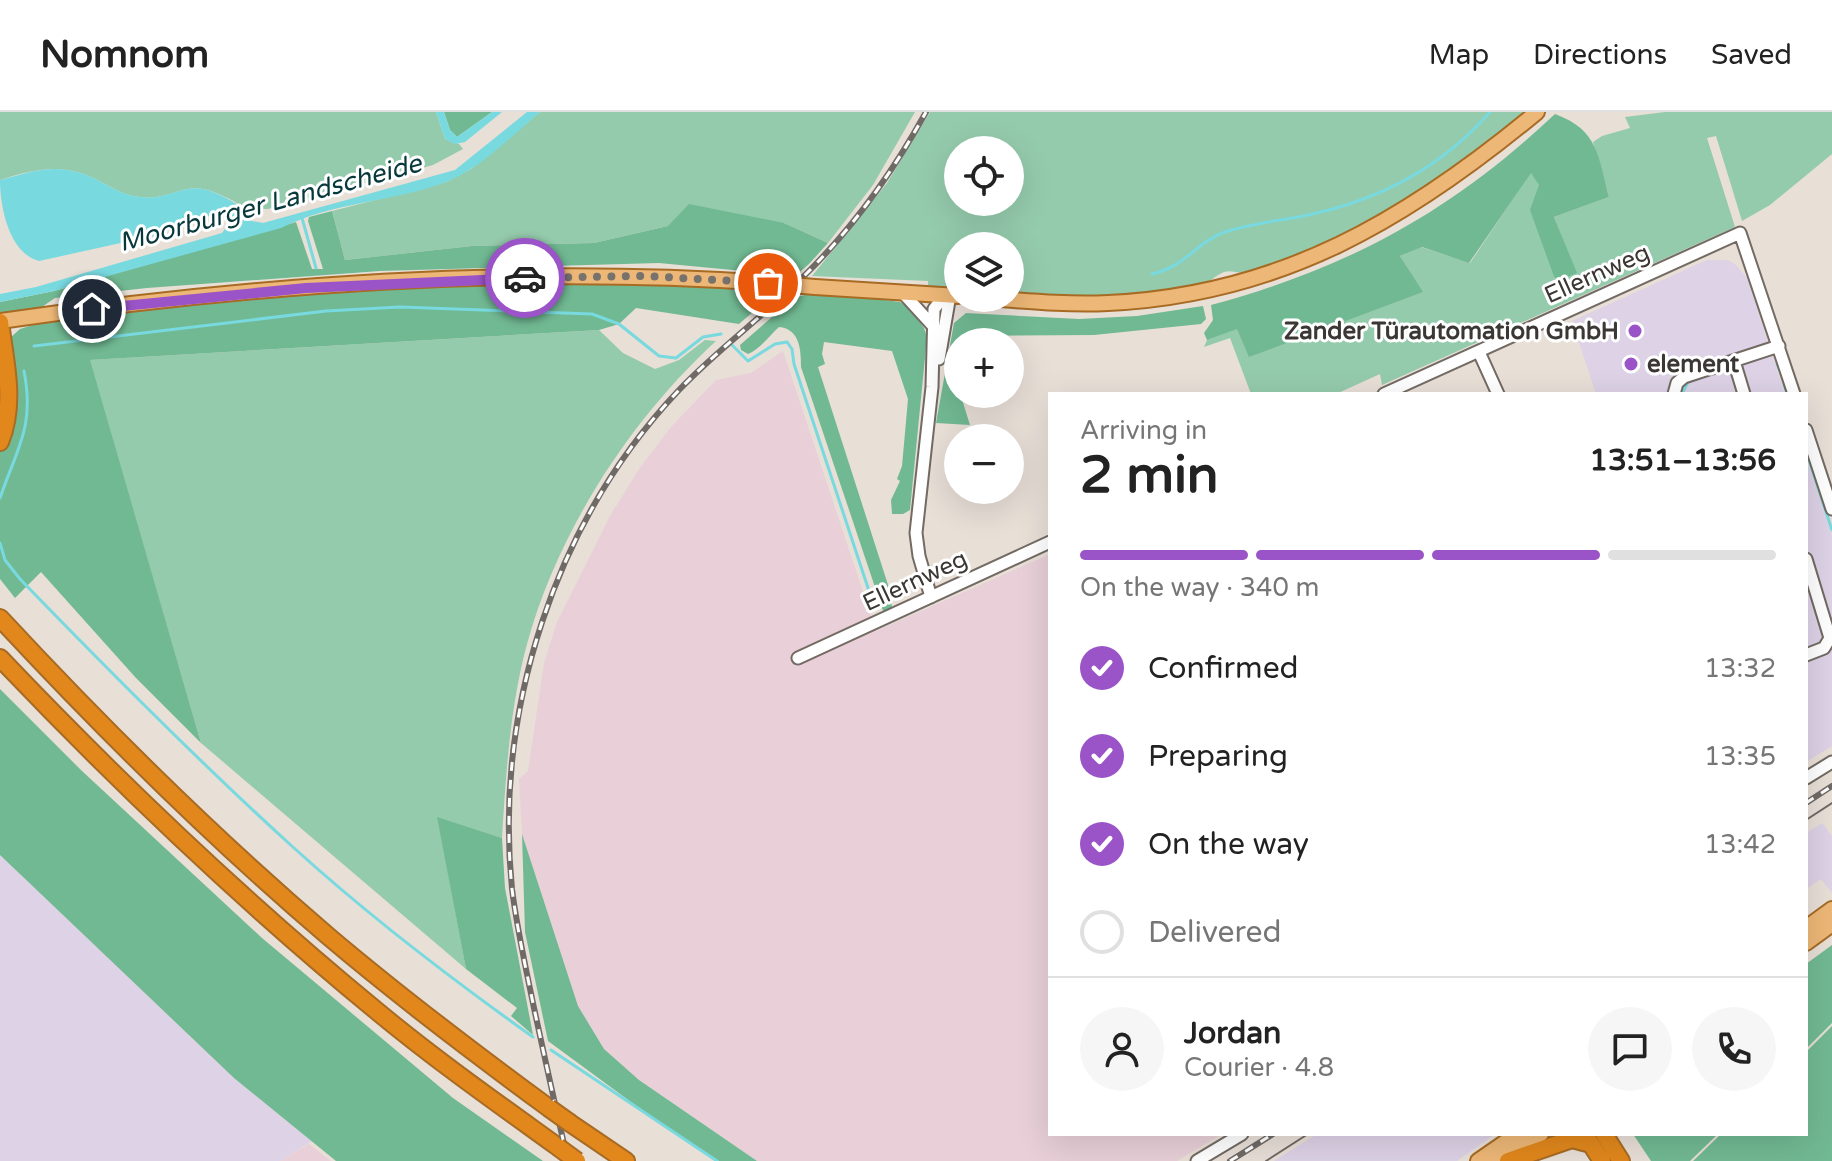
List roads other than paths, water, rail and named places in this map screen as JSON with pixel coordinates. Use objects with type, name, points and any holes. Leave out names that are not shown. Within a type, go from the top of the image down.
[{"type":"highway","points":[[0,322],[9,400],[0,442]]},
{"type":"highway","points":[[0,603],[6,624],[163,786],[275,889],[400,995],[549,1108],[626,1161]]},
{"type":"highway","points":[[0,658],[150,811],[257,909],[378,1013],[577,1161]]},
{"type":"highway","points":[[1508,1161],[1572,1139],[1593,1137],[1621,1161]]},
{"type":"highway","points":[[1593,1137],[1602,1161]]},
{"type":"main road","points":[[1024,300],[1122,302],[1189,293],[1268,274],[1337,247],[1414,205],[1481,158],[1537,112]]},
{"type":"main road","points":[[0,322],[117,306],[341,285],[602,276],[944,295]]},
{"type":"main road","points":[[1808,927],[1832,909]]},
{"type":"main road","points":[[1808,942],[1832,924]]},
{"type":"main road","points":[[1478,1161],[1514,1136]]},
{"type":"main road","points":[[1496,1161],[1538,1136]]},
{"type":"street","name":"Ellernweg","points":[[1389,392],[1740,233],[1779,346]]},
{"type":"street","points":[[902,292],[934,327]]},
{"type":"street","points":[[931,597],[916,533],[932,387],[935,306],[944,301]]},
{"type":"street","points":[[932,387],[950,312]]},
{"type":"street","points":[[1675,392],[1677,383],[1684,377],[1779,346],[1793,392]]},
{"type":"street","points":[[1479,352],[1497,392]]},
{"type":"street","points":[[1734,361],[1743,392]]},
{"type":"street","points":[[1808,436],[1831,503]]},
{"type":"street","name":"Ellernweg","points":[[798,658],[1048,543]]},
{"type":"street","points":[[1808,566],[1830,638],[1824,648],[1808,654]]},
{"type":"street","points":[[1808,775],[1832,762]]},
{"type":"street","points":[[1197,1161],[1239,1136]]},
{"type":"water","points":[[436,112],[444,112],[450,130],[457,137],[492,112],[502,112],[465,142],[455,144],[445,139]]},
{"type":"water","points":[[527,112],[540,112],[484,160],[446,182],[342,207],[281,228],[54,291],[0,302],[0,294],[36,287],[222,233],[229,223],[223,213],[196,219],[157,235],[39,261],[20,249],[13,239],[4,215],[0,180],[41,170],[62,169],[84,174],[132,196],[162,196],[198,188],[234,203],[247,220],[263,223],[455,170]]},
{"type":"waterway","points":[[1152,274],[1183,260],[1225,232],[1334,209],[1384,190],[1430,165],[1471,132],[1490,112]]},
{"type":"waterway","name":"Moorburger Landscheide","points":[[302,218],[316,268]]},
{"type":"waterway","points":[[1748,274],[1754,292]]},
{"type":"waterway","points":[[1757,301],[1768,334]]},
{"type":"waterway","points":[[34,346],[326,311],[400,307],[592,314],[619,324],[659,356],[676,358],[703,337],[721,334]]},
{"type":"waterway","points":[[732,345],[748,361],[775,344],[787,342],[792,349],[794,364],[872,600]]},
{"type":"waterway","points":[[1777,364],[1780,371]]},
{"type":"waterway","points":[[0,498],[26,423],[24,371]]},
{"type":"waterway","points":[[1683,392],[1688,382],[1709,374]]},
{"type":"waterway","points":[[1784,384],[1786,392]]},
{"type":"waterway","points":[[1808,457],[1832,530]]},
{"type":"waterway","points":[[0,543],[5,560],[20,579],[259,816],[381,922],[533,1037]]},
{"type":"waterway","points":[[551,1050],[717,1161]]},
{"type":"tram line","points":[[1808,819],[1832,803]]},
{"type":"tram line","points":[[1266,1161],[1305,1136]]},
{"type":"railway","points":[[568,1161],[528,979],[512,889],[509,822],[513,754],[524,687],[542,622],[567,558],[598,498],[635,442],[694,375],[789,291],[839,239],[886,178],[926,112]]},
{"type":"railway","points":[[1808,802],[1832,786]]},
{"type":"railway","points":[[1230,1161],[1270,1136]]},
{"type":"place","name":"Zander Türautomation GmbH","points":[[1635,331]]},
{"type":"place","name":"element","points":[[1631,364]]}]
